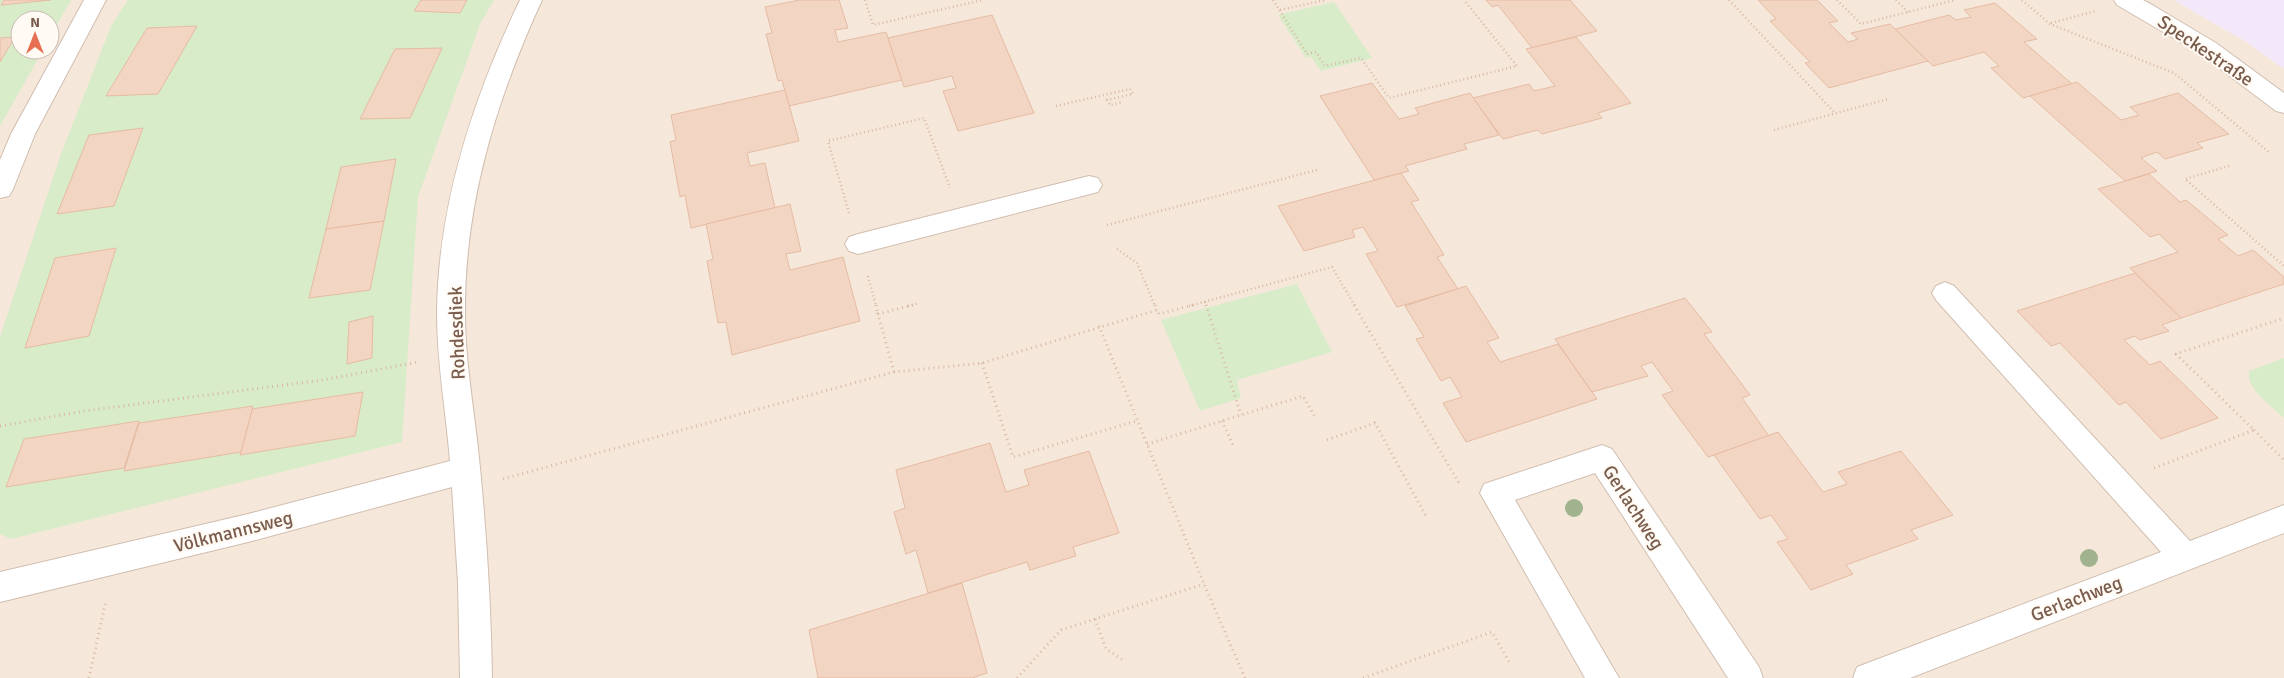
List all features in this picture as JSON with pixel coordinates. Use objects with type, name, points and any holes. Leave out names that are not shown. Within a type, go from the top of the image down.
[{"type":"street","points":[[0,189],[23,134],[95,0]]},
{"type":"street","name":"Rohdesdiek","points":[[476,678],[476,621],[451,313],[455,256],[465,185],[496,78],[531,0]]},
{"type":"street","name":"Speckestraße","points":[[2127,1],[2159,17],[2211,49],[2284,105]]},
{"type":"street","points":[[858,244],[1089,185]]},
{"type":"street","points":[[1945,294],[2185,557]]},
{"type":"street","name":"Gerlachweg","points":[[1603,678],[1495,493],[1602,458],[1746,678]]},
{"type":"street","name":"Völkmannsweg","points":[[0,587],[248,528],[466,480]]},
{"type":"street","name":"Gerlachweg","points":[[1869,678],[2284,519]]},
{"type":"path","points":[[865,0],[873,25],[983,0]]},
{"type":"path","points":[[1273,0],[1307,54],[1316,52],[1325,66],[1361,58],[1389,98],[1517,66],[1464,0]]},
{"type":"path","points":[[1280,10],[1325,0]]},
{"type":"path","points":[[1729,0],[1835,114]]},
{"type":"path","points":[[1837,0],[1861,24],[1955,0]]},
{"type":"path","points":[[1896,0],[1908,12]]},
{"type":"path","points":[[1942,0],[1945,3]]},
{"type":"path","points":[[2022,0],[2050,24],[2174,73],[2270,153]]},
{"type":"path","points":[[2050,24],[2127,1]]},
{"type":"path","points":[[1056,106],[1130,89],[1133,94],[1107,100],[1110,105],[1123,102]]},
{"type":"path","points":[[1774,130],[1888,99]]},
{"type":"path","points":[[894,372],[828,141],[924,118],[961,218]]},
{"type":"path","points":[[2229,166],[2185,179],[2284,266]]},
{"type":"path","points":[[1107,225],[1317,170]]},
{"type":"path","points":[[1117,249],[1137,263],[1159,314],[1332,267],[1461,487]]},
{"type":"path","points":[[1205,302],[1241,415]]},
{"type":"path","points":[[878,314],[919,304]]},
{"type":"path","points":[[466,480],[894,372],[982,364],[1099,326],[1157,310]]},
{"type":"path","points":[[2284,318],[2176,354],[2284,460]]},
{"type":"path","points":[[1099,326],[1204,584],[1245,678]]},
{"type":"path","points":[[0,426],[84,411],[323,380],[455,355]]},
{"type":"path","points":[[982,364],[1013,458],[1137,421]]},
{"type":"path","points":[[1147,444],[1304,396],[1316,420]]},
{"type":"path","points":[[1222,421],[1234,447]]},
{"type":"path","points":[[1326,440],[1375,423],[1427,518]]},
{"type":"path","points":[[2116,482],[2254,430]]},
{"type":"path","points":[[89,678],[115,561]]},
{"type":"path","points":[[1017,678],[1061,630],[1204,584]]},
{"type":"path","points":[[1095,619],[1106,649],[1123,660]]},
{"type":"path","points":[[1363,678],[1492,632],[1511,665]]},
{"type":"shaded area","points":[[0,0],[2174,0],[2248,43],[2284,69],[2284,678],[0,678]]},
{"type":"shaded area","points":[[2174,0],[2284,0],[2284,69],[2248,43]]},
{"type":"green space","points":[[0,0],[71,0],[60,19],[60,10],[10,10],[10,60],[37,60],[0,126]]},
{"type":"green space","points":[[128,0],[494,0],[480,24],[418,197],[402,442],[11,539],[0,534],[0,337],[61,154],[111,26]]},
{"type":"green space","points":[[1334,2],[1372,58],[1321,71],[1311,57],[1306,58],[1278,15]]},
{"type":"green space","points":[[1297,284],[1332,352],[1237,380],[1241,398],[1200,411],[1161,320]]},
{"type":"green space","points":[[2284,358],[2284,418],[2255,391],[2251,385],[2249,371]]},
{"type":"building","points":[[4,0],[51,0],[1,5]]},
{"type":"building","points":[[421,0],[467,0],[460,13],[414,11]]},
{"type":"building","points":[[800,0],[839,0],[848,28],[835,30],[838,42],[886,32],[902,80],[789,106],[782,80],[778,81],[766,34],[772,33],[765,7]]},
{"type":"building","points":[[1486,0],[1570,0],[1597,31],[1532,48],[1498,5],[1492,7]]},
{"type":"building","points":[[1758,0],[1817,0],[1838,21],[1829,23],[1848,42],[1858,39],[1851,33],[1890,24],[1928,61],[1829,88],[1805,63],[1810,62],[1770,21],[1776,19]]},
{"type":"building","points":[[1995,3],[2037,39],[2024,42],[2072,84],[2023,98],[1991,68],[1999,66],[1984,52],[1933,66],[1895,29],[1949,15],[1956,20],[1971,17],[1964,10]]},
{"type":"building","points":[[992,15],[1034,113],[958,131],[943,91],[956,88],[952,76],[904,87],[888,38]]},
{"type":"building","points":[[197,26],[158,94],[106,96],[147,28]]},
{"type":"building","points":[[10,37],[10,45],[0,62],[0,38]]},
{"type":"building","points":[[1576,37],[1631,103],[1598,113],[1602,118],[1542,134],[1538,130],[1503,139],[1473,98],[1529,84],[1534,91],[1555,86],[1526,49]]},
{"type":"building","points":[[442,48],[410,118],[360,119],[395,49]]},
{"type":"building","points":[[2077,82],[2121,120],[2139,115],[2130,107],[2178,93],[2229,134],[2197,143],[2203,148],[2165,159],[2157,152],[2141,158],[2157,171],[2125,181],[2030,96]]},
{"type":"building","points":[[1372,83],[1399,119],[1419,114],[1415,108],[1470,93],[1499,135],[1464,144],[1467,149],[1405,166],[1409,171],[1374,180],[1320,96]]},
{"type":"building","points":[[785,90],[799,141],[747,153],[750,166],[765,163],[775,208],[691,228],[685,195],[680,197],[670,142],[676,140],[671,115]]},
{"type":"building","points":[[143,128],[114,206],[57,214],[89,135]]},
{"type":"building","points":[[396,159],[384,221],[326,229],[341,167]]},
{"type":"building","points":[[1401,173],[1419,200],[1411,202],[1444,255],[1437,257],[1458,289],[1397,307],[1366,254],[1378,251],[1363,227],[1352,230],[1355,237],[1304,251],[1278,206]]},
{"type":"building","points":[[2149,174],[2180,202],[2186,200],[2228,235],[2218,239],[2238,256],[2253,250],[2284,277],[2284,284],[2181,318],[2130,268],[2178,252],[2159,234],[2150,237],[2098,189]]},
{"type":"building","points":[[790,204],[801,251],[786,254],[790,270],[843,257],[860,321],[732,355],[726,322],[718,323],[707,261],[713,259],[706,224]]},
{"type":"building","points":[[384,221],[370,290],[309,298],[326,229]]},
{"type":"building","points":[[116,248],[89,336],[25,348],[55,258]]},
{"type":"building","points":[[2135,273],[2181,318],[2162,325],[2169,331],[2140,340],[2135,336],[2124,340],[2150,365],[2160,361],[2218,418],[2161,439],[2126,402],[2119,405],[2060,343],[2051,346],[2017,311]]},
{"type":"building","points":[[1466,286],[1499,338],[1487,342],[1500,362],[1558,344],[1597,399],[1466,442],[1443,403],[1462,397],[1450,377],[1441,381],[1416,339],[1424,337],[1405,306]]},
{"type":"building","points":[[1685,298],[1712,332],[1704,334],[1750,395],[1742,398],[1769,436],[1708,457],[1662,395],[1673,391],[1652,362],[1641,366],[1648,376],[1592,392],[1555,339]]},
{"type":"building","points":[[373,316],[372,358],[347,364],[349,322]]},
{"type":"building","points":[[363,392],[355,436],[240,455],[252,409]]},
{"type":"building","points":[[253,406],[241,452],[124,471],[139,423]]},
{"type":"building","points":[[139,421],[124,468],[6,487],[24,439]]},
{"type":"building","points":[[1778,432],[1823,492],[1847,484],[1838,472],[1901,451],[1953,515],[1911,530],[1918,539],[1846,565],[1853,574],[1811,590],[1777,542],[1788,539],[1771,515],[1760,519],[1714,455]]},
{"type":"building","points":[[990,443],[1006,492],[1029,485],[1024,470],[1089,451],[1119,533],[1073,547],[1076,556],[1030,570],[1027,562],[928,593],[916,550],[906,554],[894,512],[905,508],[896,470]]},
{"type":"building","points":[[962,583],[987,673],[972,678],[818,678],[809,630]]}]
